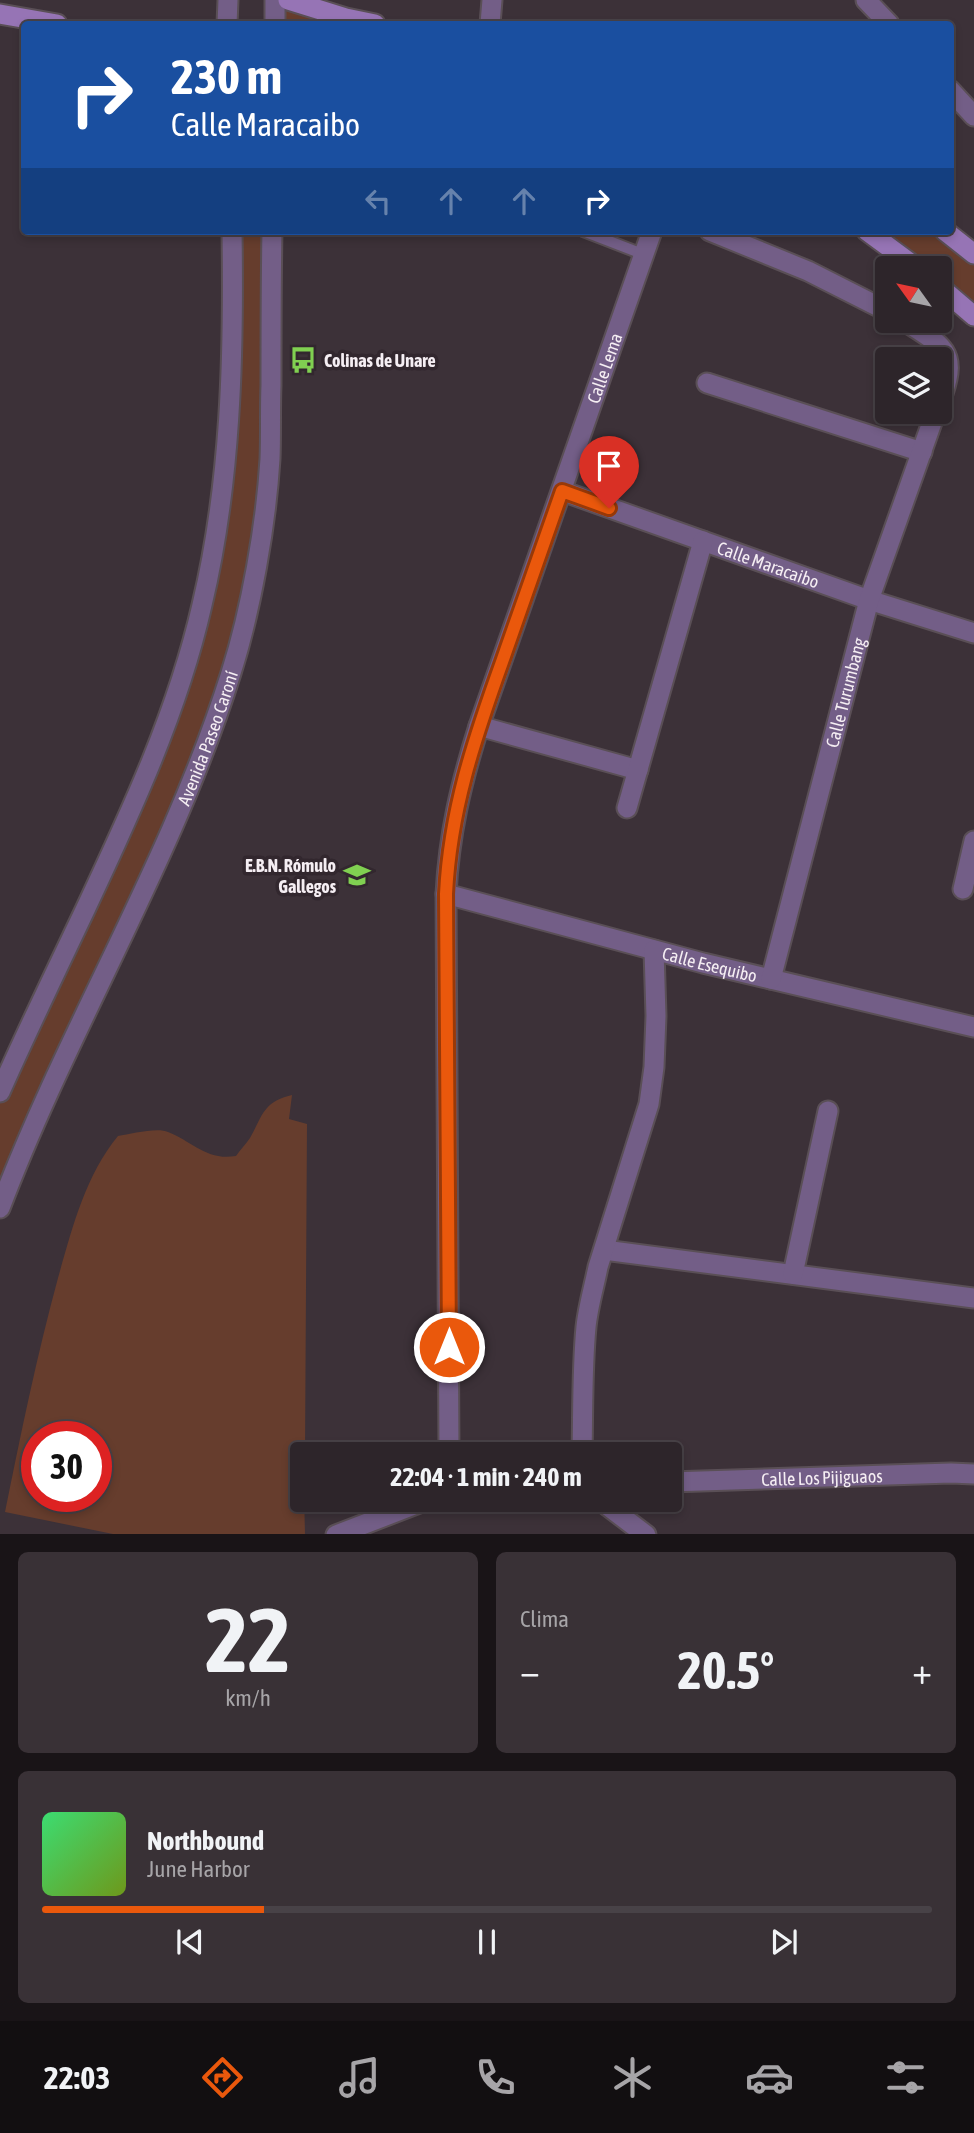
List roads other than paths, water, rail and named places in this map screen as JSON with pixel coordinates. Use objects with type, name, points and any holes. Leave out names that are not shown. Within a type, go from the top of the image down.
[{"type":"main road","points":[[288,0],[360,21]]},
{"type":"main road","points":[[310,0],[346,18]]},
{"type":"main road","points":[[0,14],[40,21]]},
{"type":"main road","points":[[872,235],[901,256]]},
{"type":"main road","points":[[950,235],[974,254]]},
{"type":"main road","points":[[952,297],[974,316]]},
{"type":"street","points":[[227,21],[228,0]]},
{"type":"street","points":[[275,0],[275,21]]},
{"type":"street","points":[[490,21],[492,0]]},
{"type":"street","points":[[866,0],[886,21]]},
{"type":"street","points":[[954,94],[974,116]]},
{"type":"street","points":[[0,1093],[142,785],[166,722],[199,618],[214,545],[225,470],[230,379],[232,235]]},
{"type":"street","name":"Avenida Paseo Caroní","points":[[0,1208],[75,1033],[182,804],[232,672],[255,571],[270,460],[272,235]]},
{"type":"street","name":"Calle Lema","points":[[449,1442],[447,856],[463,777],[652,235]]},
{"type":"street","points":[[720,235],[808,271],[875,305]]},
{"type":"street","points":[[924,333],[940,347]]},
{"type":"street","points":[[708,383],[922,452]]},
{"type":"street","name":"Calle Turumbang","points":[[771,979],[869,600],[932,424]]},
{"type":"street","name":"Calle Maracaibo","points":[[562,491],[869,600],[974,633]]},
{"type":"street","points":[[627,808],[703,541]]},
{"type":"street","points":[[480,726],[638,770]]},
{"type":"street","points":[[963,889],[974,841]]},
{"type":"street","name":"Calle Esequibo","points":[[446,894],[654,950],[974,1027]]},
{"type":"street","points":[[582,1442],[586,1324],[598,1267],[649,1104],[654,1054],[654,950]]},
{"type":"street","points":[[793,1274],[828,1111]]},
{"type":"street","points":[[604,1250],[974,1298]]},
{"type":"street","name":"Calle Los Pijiguaos","points":[[682,1482],[974,1474]]},
{"type":"street","points":[[340,1534],[396,1512]]},
{"type":"street","points":[[616,1512],[645,1534]]},
{"type":"lane","points":[[593,235],[645,256]]},
{"type":"place","name":"Colinas de Unare","points":[[303,360]]},
{"type":"place","name":"E.B.N. Rómulo Gallegos","points":[[357,875]]}]
